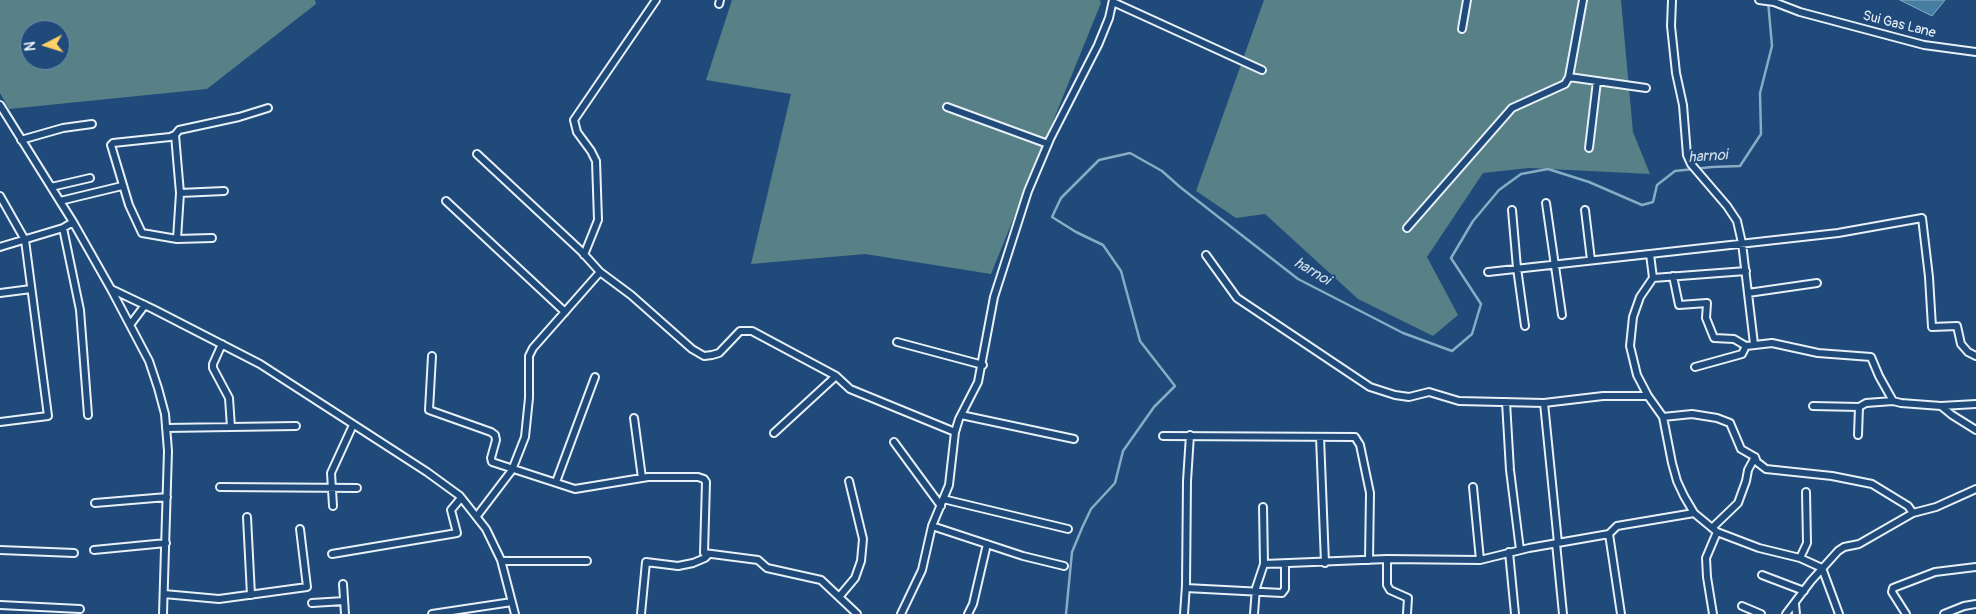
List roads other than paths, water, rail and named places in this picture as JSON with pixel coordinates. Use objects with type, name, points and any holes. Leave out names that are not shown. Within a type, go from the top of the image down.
[{"type":"street","points":[[584,255],[598,220],[596,161],[592,151],[577,132],[574,120],[656,0]]},
{"type":"street","points":[[1462,29],[1467,0]]},
{"type":"street","points":[[1407,228],[1512,108],[1565,84],[1569,77],[1583,0]]},
{"type":"street","points":[[1672,0],[1671,26],[1676,74],[1683,105],[1687,155],[1691,164],[1737,221],[1742,243],[1754,344]]},
{"type":"street","name":"Sui Gas Lane","points":[[1758,0],[1774,2],[1800,12],[1924,45],[1976,52]]},
{"type":"street","points":[[901,614],[922,570],[932,526],[949,485],[955,432],[961,415],[978,382],[983,365],[997,288],[1028,191],[1048,144],[1098,44],[1113,1],[1262,70]]},
{"type":"street","points":[[1569,77],[1646,88]]},
{"type":"street","points":[[1589,148],[1597,81]]},
{"type":"street","points":[[0,106],[73,222],[149,361],[163,405],[166,428],[167,497],[163,614]]},
{"type":"street","points":[[947,107],[1048,144]]},
{"type":"street","points":[[212,238],[177,239],[142,233],[122,186],[112,153],[112,143],[170,137],[179,130],[239,118],[268,108]]},
{"type":"street","points":[[21,140],[63,128],[92,124]]},
{"type":"street","points":[[175,135],[180,193],[177,239]]},
{"type":"street","points":[[477,154],[600,272],[631,295],[692,349],[704,356],[718,353],[740,331],[752,331],[836,376],[850,389],[955,432]]},
{"type":"street","points":[[51,187],[90,178]]},
{"type":"street","points":[[60,201],[122,186]]},
{"type":"street","points":[[180,193],[224,190]]},
{"type":"street","points":[[0,196],[25,240],[48,416],[0,422]]},
{"type":"street","points":[[446,201],[565,312]]},
{"type":"street","points":[[1546,203],[1562,315]]},
{"type":"street","points":[[1512,210],[1516,268],[1525,326]]},
{"type":"street","points":[[1585,210],[1590,260]]},
{"type":"street","points":[[1488,272],[1838,233],[1922,218],[1929,277],[1932,327],[1957,326],[1961,344],[1968,352],[1976,356]]},
{"type":"street","points":[[0,247],[63,228],[73,222]]},
{"type":"street","points":[[63,228],[80,310],[88,416]]},
{"type":"street","points":[[1650,254],[1653,278],[1640,297],[1633,316],[1630,346],[1637,375],[1648,396],[1664,417],[1677,481],[1694,513],[1715,530],[1759,548],[1800,558],[1822,568],[1839,614]]},
{"type":"street","points":[[1206,255],[1237,298],[1370,387],[1395,395],[1409,397],[1429,392],[1459,401],[1506,402],[1544,402],[1603,396],[1648,396]]},
{"type":"street","points":[[477,516],[512,470],[525,437],[529,398],[529,356],[532,348],[600,272]]},
{"type":"street","points":[[1653,278],[1746,272]]},
{"type":"street","points":[[1673,276],[1679,305],[1707,303],[1706,318],[1714,338],[1734,339],[1746,346],[1772,343],[1818,353],[1872,356],[1879,376],[1893,401]]},
{"type":"street","points":[[1748,293],[1817,283]]},
{"type":"street","points":[[0,293],[31,289]]},
{"type":"street","points":[[111,290],[145,305],[260,364],[427,472],[461,498],[486,529],[502,561],[515,614]]},
{"type":"street","points":[[130,325],[145,305]]},
{"type":"street","points":[[897,342],[983,365]]},
{"type":"street","points":[[222,344],[213,368],[229,398],[232,427]]},
{"type":"street","points":[[1695,367],[1742,354],[1746,346]]},
{"type":"street","points":[[432,356],[429,410],[491,432],[496,440],[491,458],[492,462],[575,489],[642,478],[698,477],[704,479],[706,482],[704,553],[758,560],[767,568],[821,580],[857,614]]},
{"type":"street","points":[[774,433],[836,376]]},
{"type":"street","points":[[556,482],[595,377]]},
{"type":"street","points":[[1812,406],[1859,407],[1866,403],[1893,401],[1941,406],[1976,404]]},
{"type":"street","points":[[1506,402],[1510,470],[1520,550]]},
{"type":"street","points":[[1544,402],[1563,614]]},
{"type":"street","points":[[1941,406],[1952,416],[1976,430]]},
{"type":"street","points":[[1858,435],[1859,407]]},
{"type":"street","points":[[1664,417],[1692,414],[1717,418],[1730,423],[1741,449],[1755,457],[1757,462],[1766,469],[1832,476],[1872,484],[1908,506],[1913,513]]},
{"type":"street","points":[[961,415],[1074,439]]},
{"type":"street","points":[[634,418],[642,478]]},
{"type":"street","points":[[333,506],[331,473],[353,425]]},
{"type":"street","points":[[166,428],[296,426]]},
{"type":"street","points":[[1184,614],[1190,435]]},
{"type":"street","points":[[1163,436],[1355,437],[1370,493],[1369,560]]},
{"type":"street","points":[[1320,438],[1325,563]]},
{"type":"street","points":[[894,442],[942,502],[1068,530]]},
{"type":"street","points":[[1713,614],[1706,558],[1715,530],[1738,503],[1748,470],[1755,457]]},
{"type":"street","points":[[839,597],[855,578],[861,561],[863,539],[849,481]]},
{"type":"street","points":[[220,487],[357,488]]},
{"type":"street","points":[[1473,487],[1480,560]]},
{"type":"street","points":[[1786,614],[1822,568],[1844,547],[1859,544],[1913,513],[1936,507],[1976,489]]},
{"type":"street","points":[[1800,558],[1807,543],[1806,492]]},
{"type":"street","points":[[95,503],[167,497]]},
{"type":"street","points":[[332,554],[457,533],[452,510],[461,498]]},
{"type":"street","points":[[1254,614],[1256,593],[1264,564],[1263,507]]},
{"type":"street","points":[[1264,564],[1387,559],[1480,560],[1509,552],[1609,534],[1617,526],[1694,513]]},
{"type":"street","points":[[247,517],[251,595]]},
{"type":"street","points":[[932,526],[1023,556],[1064,566]]},
{"type":"street","points":[[164,594],[219,599],[306,587],[300,529]]},
{"type":"street","points":[[1609,534],[1621,614]]},
{"type":"street","points":[[94,550],[166,543]]},
{"type":"street","points":[[968,614],[973,604],[987,544]]},
{"type":"street","points":[[0,550],[74,553]]},
{"type":"street","points":[[1509,552],[1515,614]]},
{"type":"street","points":[[641,614],[646,562],[678,566],[693,563],[708,555]]},
{"type":"street","points":[[1387,559],[1387,585],[1390,590],[1408,598],[1407,614]]},
{"type":"street","points":[[502,561],[587,561]]},
{"type":"street","points":[[1186,588],[1282,593],[1285,589],[1285,564]]},
{"type":"street","points":[[1906,614],[1892,592],[1893,588],[1935,572],[1976,567]]},
{"type":"street","points":[[1762,575],[1804,591]]},
{"type":"street","points":[[343,584],[345,614]]},
{"type":"street","points":[[312,602],[344,601]]},
{"type":"street","points":[[432,614],[512,602]]},
{"type":"street","points":[[1795,604],[1796,614]]},
{"type":"street","points":[[1944,614],[1964,606],[1976,604]]},
{"type":"street","points":[[0,605],[80,609]]},
{"type":"street","points":[[1742,606],[1761,614]]},
{"type":"water","points":[[1900,0],[1945,0],[1932,16]]},
{"type":"waterway","name":"harnoi","points":[[1066,614],[1072,552],[1091,509],[1115,483],[1123,451],[1154,407],[1175,386],[1140,341],[1121,271],[1103,245],[1076,232],[1052,217],[1061,198],[1099,160],[1130,153],[1162,171],[1298,279],[1403,333],[1452,351],[1472,334],[1481,304],[1451,258],[1473,221],[1499,190],[1521,174],[1548,169],[1589,182],[1642,205],[1653,202],[1657,185],[1675,171],[1740,166],[1761,134],[1760,93],[1772,46],[1768,1]]}]
